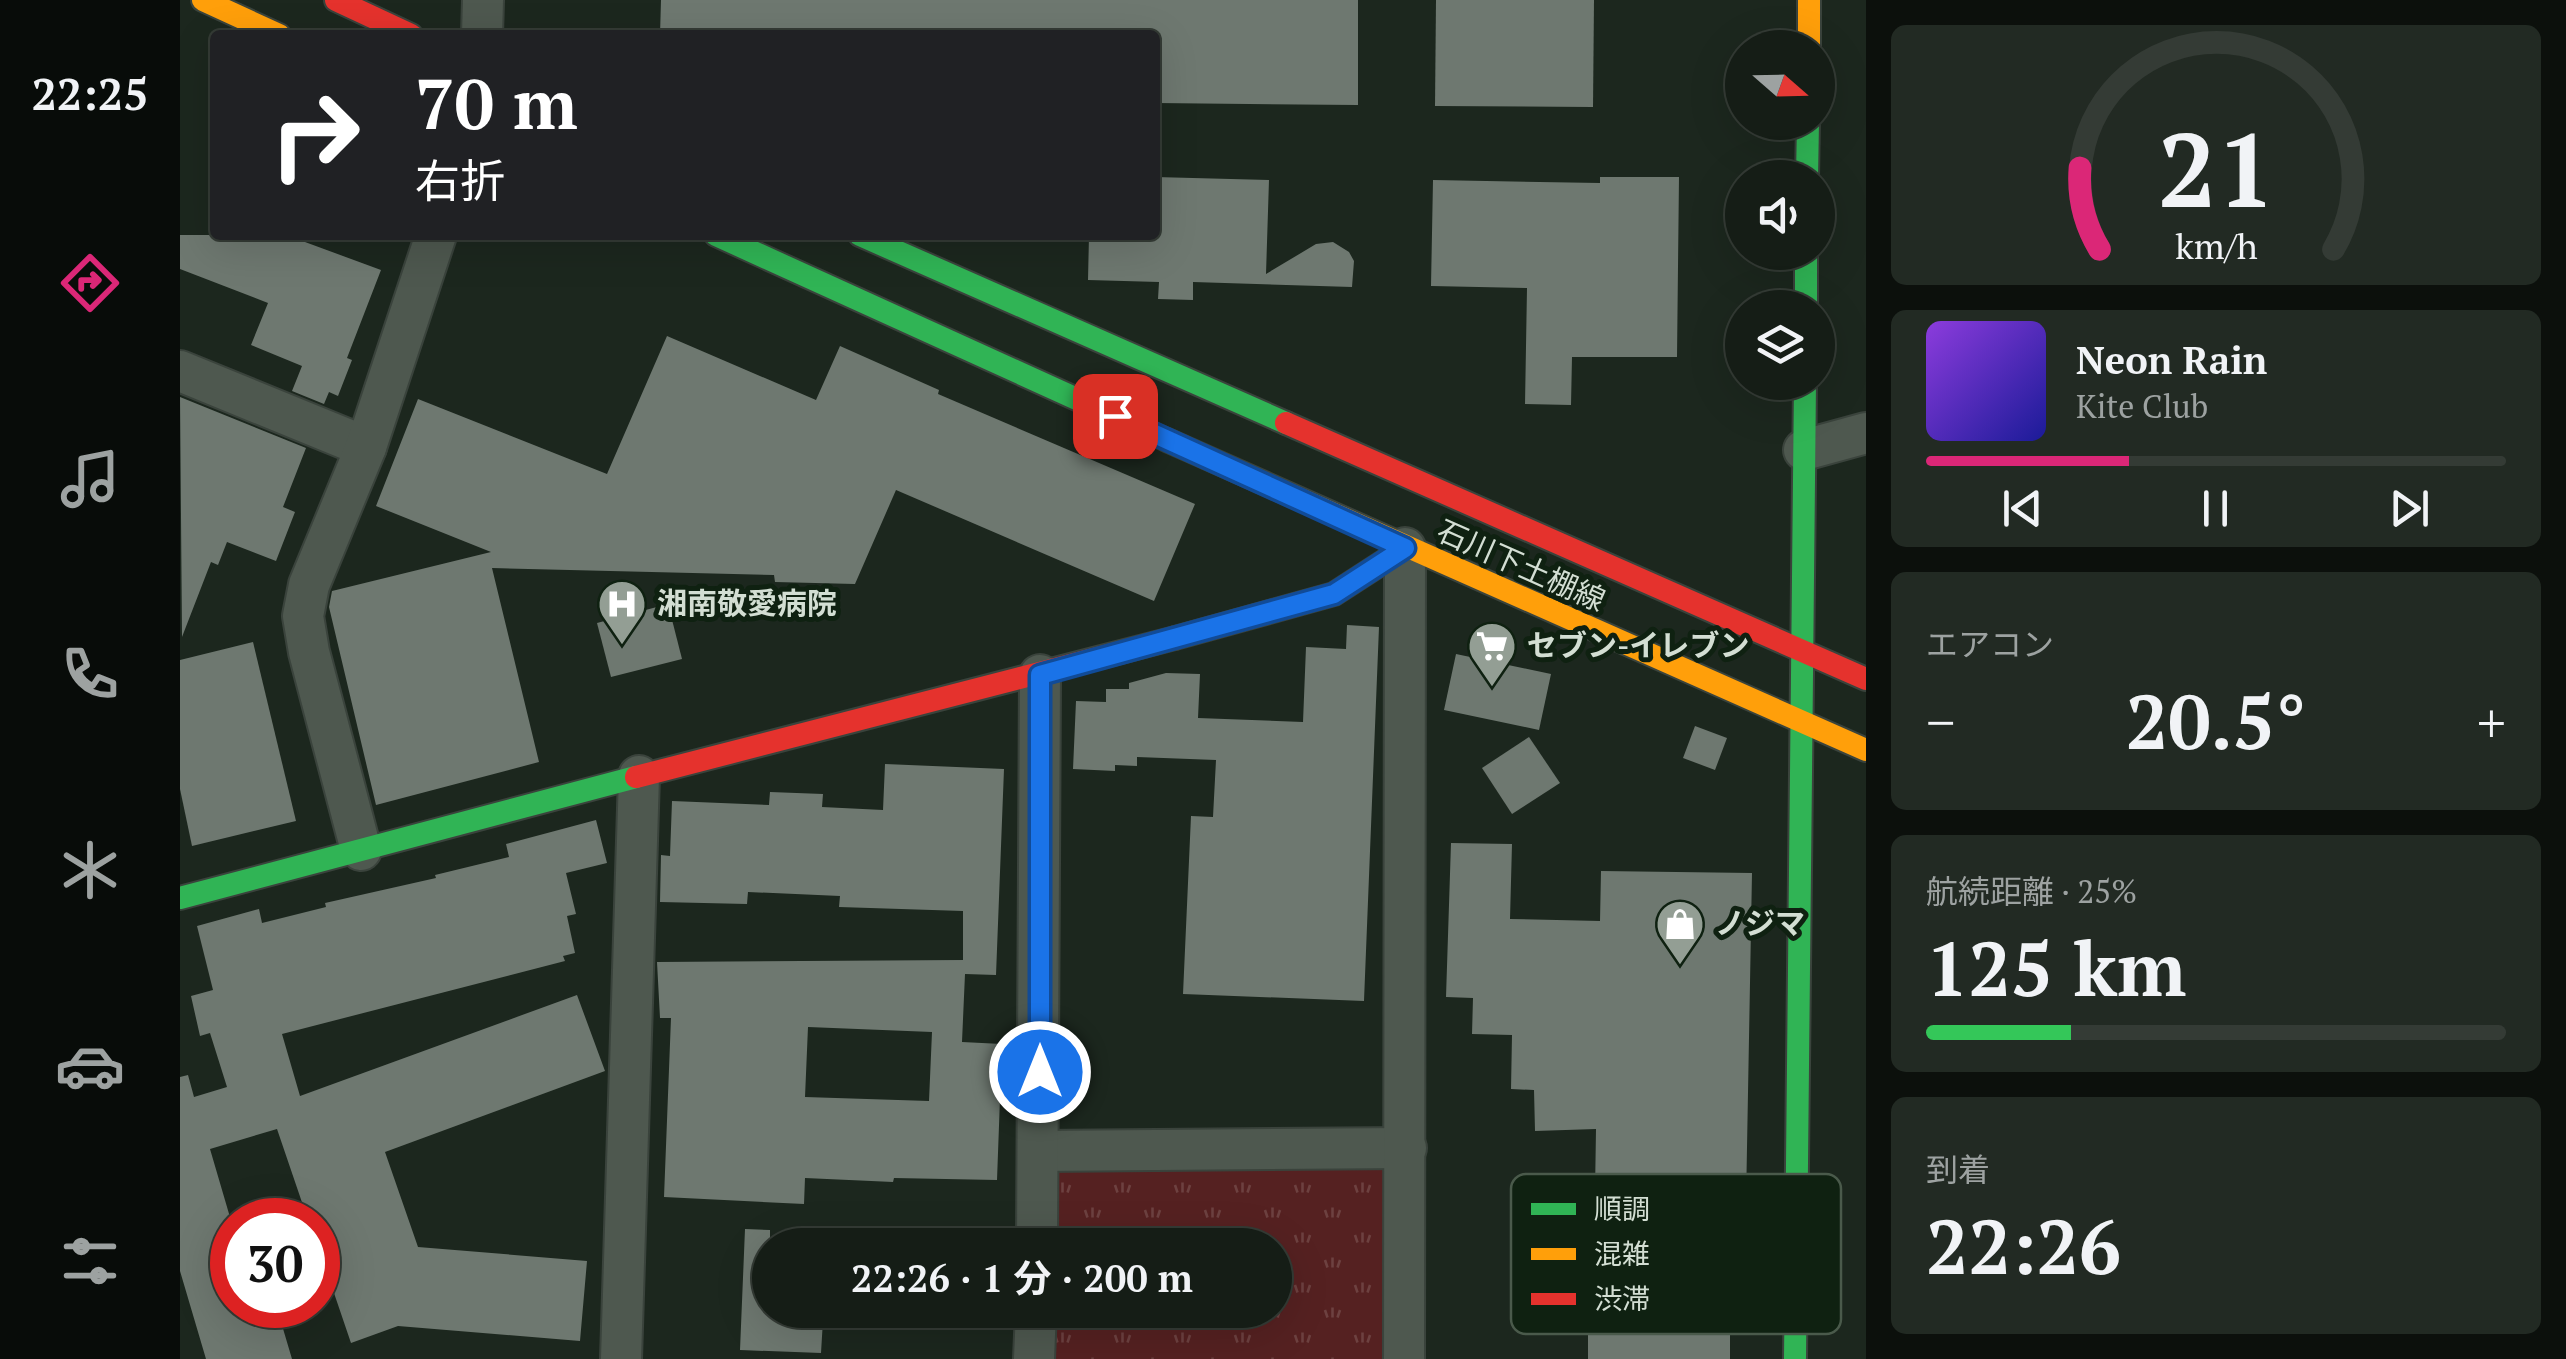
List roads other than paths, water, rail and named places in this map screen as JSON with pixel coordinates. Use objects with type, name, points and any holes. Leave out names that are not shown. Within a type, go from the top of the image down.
[{"type":"street","points":[[203,0],[268,30]]},
{"type":"street","points":[[336,0],[399,30]]},
{"type":"street","points":[[482,30],[483,0]]},
{"type":"street","points":[[1808,30],[1809,0]]},
{"type":"street","points":[[360,850],[308,652],[303,616],[309,585],[366,447],[434,240]]},
{"type":"street","name":"石川下土棚線","points":[[727,240],[1405,548],[1866,750]]},
{"type":"street","name":"石川下土棚線","points":[[871,240],[1866,679]]},
{"type":"street","points":[[180,371],[366,447]]},
{"type":"street","points":[[1796,1174],[1804,400]]},
{"type":"street","points":[[1804,450],[1866,433]]},
{"type":"street","points":[[180,898],[638,776],[1040,675],[1334,594],[1405,548]]},
{"type":"street","points":[[1404,1359],[1405,548]]},
{"type":"street","points":[[1037,1228],[1040,675]]},
{"type":"street","points":[[621,1359],[638,776]]},
{"type":"street","points":[[1039,1152],[1406,1148]]},
{"type":"street","points":[[1034,1359],[1035,1328]]},
{"type":"street","points":[[1794,1334],[1794,1359]]},
{"type":"place","name":"湘南敬愛病院","points":[[622,646]]},
{"type":"place","name":"セブン-イレブン","points":[[1492,688]]},
{"type":"place","name":"ノジマ","points":[[1680,966]]}]
